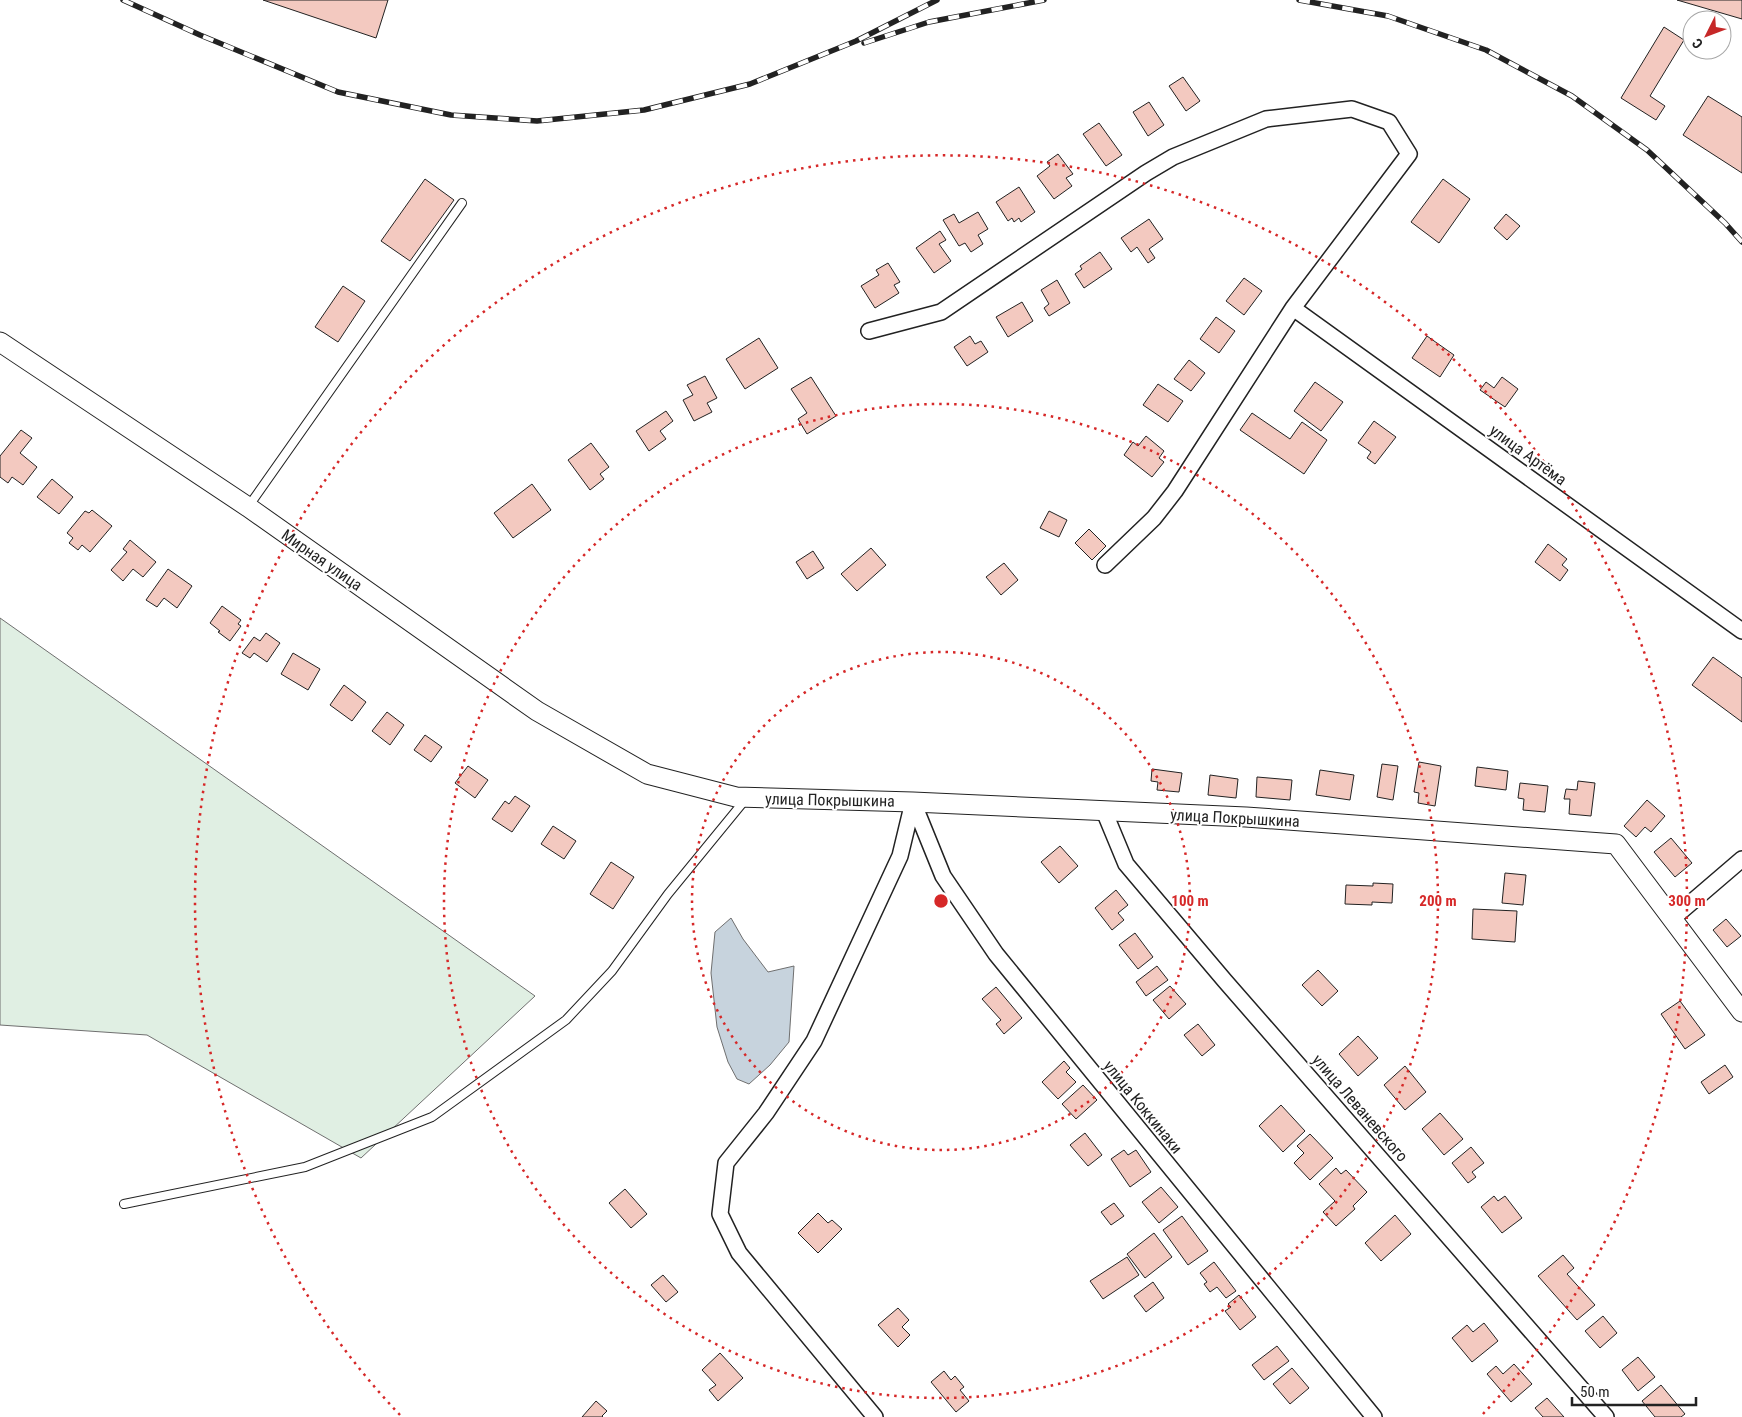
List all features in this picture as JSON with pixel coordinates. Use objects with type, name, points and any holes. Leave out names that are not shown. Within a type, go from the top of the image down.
[{"type":"street","points":[[869,331],[941,312],[1173,157],[1266,119],[1352,109],[1389,122],[1408,154],[1293,308],[1174,491],[1154,518],[1105,565]]},
{"type":"street","name":"улица Артёма","points":[[1293,308],[1742,632]]},
{"type":"street","name":"Мирная улица","points":[[0,342],[248,508],[537,711],[647,774]]},
{"type":"street","name":"улица Покрышкина","points":[[647,774],[736,797],[747,798],[913,802],[1246,818],[1616,844],[1742,1012]]},
{"type":"street","points":[[875,1417],[739,1253],[720,1214],[726,1163],[766,1113],[814,1042],[900,856],[913,802]]},
{"type":"street","name":"улица Коккинаки","points":[[913,802],[942,876],[996,954],[1374,1417]]},
{"type":"street","name":"улица Леваневского","points":[[1104,812],[1126,864],[1224,981],[1606,1417]]},
{"type":"street","points":[[1672,919],[1742,860]]},
{"type":"lane","points":[[248,508],[462,203]]},
{"type":"lane","points":[[124,1204],[306,1167],[432,1117],[566,1020],[612,971],[668,894],[747,798]]},
{"type":"green space","points":[[0,618],[535,996],[361,1158],[147,1035],[0,1025]]},
{"type":"shaded area","points":[[731,918],[743,939],[768,972],[794,966],[789,1042],[770,1065],[749,1084],[737,1079],[728,1062],[717,1027],[711,973],[715,932]]},
{"type":"building","points":[[263,0],[388,0],[376,38]]},
{"type":"building","points":[[1677,0],[1742,0],[1742,19],[1732,16],[1732,10],[1711,10]]},
{"type":"building","points":[[1664,27],[1682,39],[1682,43],[1650,96],[1665,106],[1656,120],[1621,98]]},
{"type":"building","points":[[1183,77],[1200,101],[1186,111],[1169,86]]},
{"type":"building","points":[[1708,96],[1742,117],[1742,173],[1683,135]]},
{"type":"building","points":[[1149,102],[1164,125],[1148,136],[1133,112]]},
{"type":"building","points":[[1099,123],[1122,155],[1106,166],[1083,134]]},
{"type":"building","points":[[1058,154],[1073,174],[1066,178],[1072,186],[1054,199],[1037,176],[1050,166],[1047,162]]},
{"type":"building","points":[[425,179],[454,200],[410,261],[381,241]]},
{"type":"building","points":[[1443,179],[1470,199],[1439,243],[1411,222]]},
{"type":"building","points":[[1019,187],[1035,212],[1021,222],[1019,218],[1014,222],[1012,218],[1008,221],[996,202]]},
{"type":"building","points":[[978,212],[988,229],[978,235],[983,244],[971,252],[965,243],[959,246],[943,220],[954,214],[959,223]]},
{"type":"building","points":[[1506,214],[1520,226],[1507,240],[1494,228]]},
{"type":"building","points":[[1149,219],[1163,239],[1149,249],[1155,258],[1148,263],[1137,247],[1131,252],[1121,238]]},
{"type":"building","points":[[940,231],[946,240],[939,244],[951,261],[934,273],[916,248]]},
{"type":"building","points":[[1100,252],[1112,269],[1084,288],[1075,274],[1082,269],[1080,266]]},
{"type":"building","points":[[888,263],[900,282],[894,285],[899,293],[875,308],[861,286],[879,275],[876,270]]},
{"type":"building","points":[[1244,278],[1262,291],[1244,315],[1226,301]]},
{"type":"building","points":[[1057,280],[1070,303],[1049,316],[1044,308],[1049,304],[1041,290]]},
{"type":"building","points":[[343,286],[365,301],[338,342],[315,327]]},
{"type":"building","points":[[1022,302],[1033,321],[1008,337],[996,317]]},
{"type":"building","points":[[1216,317],[1235,331],[1219,353],[1200,339]]},
{"type":"building","points":[[970,336],[975,344],[981,341],[988,352],[967,366],[954,347]]},
{"type":"building","points":[[1427,336],[1454,355],[1440,377],[1412,358]]},
{"type":"building","points":[[759,338],[778,368],[745,389],[726,359]]},
{"type":"building","points":[[1189,360],[1205,373],[1191,391],[1174,379]]},
{"type":"building","points":[[705,376],[717,398],[707,403],[712,412],[694,421],[683,400],[693,395],[687,385]]},
{"type":"building","points":[[811,377],[836,416],[807,434],[798,419],[807,413],[791,389]]},
{"type":"building","points":[[1502,377],[1518,389],[1505,407],[1480,390],[1486,382],[1494,388]]},
{"type":"building","points":[[1315,382],[1343,402],[1321,431],[1294,411]]},
{"type":"building","points":[[1158,384],[1183,401],[1168,422],[1143,405]]},
{"type":"building","points":[[666,411],[673,421],[660,431],[666,439],[649,451],[636,431]]},
{"type":"building","points":[[1252,413],[1290,439],[1302,422],[1327,440],[1304,474],[1240,430]]},
{"type":"building","points":[[1374,421],[1396,437],[1375,464],[1367,458],[1371,452],[1358,443]]},
{"type":"building","points":[[21,430],[32,438],[20,453],[37,467],[23,485],[12,477],[8,483],[0,477],[0,456]]},
{"type":"building","points":[[1146,436],[1164,451],[1159,458],[1164,462],[1152,477],[1124,455],[1133,442],[1138,446]]},
{"type":"building","points":[[591,443],[609,467],[600,474],[604,479],[590,490],[568,460]]},
{"type":"building","points":[[52,479],[73,497],[59,514],[37,497]]},
{"type":"building","points":[[532,484],[551,510],[513,538],[494,513]]},
{"type":"building","points":[[92,510],[112,526],[90,552],[82,545],[78,550],[69,543],[73,538],[67,533],[85,511],[89,513]]},
{"type":"building","points":[[1049,511],[1067,520],[1059,537],[1040,528]]},
{"type":"building","points":[[1089,529],[1106,546],[1092,560],[1075,543]]},
{"type":"building","points":[[130,540],[156,562],[143,577],[133,569],[123,581],[111,570],[127,552],[123,549]]},
{"type":"building","points":[[1548,544],[1567,559],[1562,565],[1568,570],[1560,581],[1535,562]]},
{"type":"building","points":[[871,548],[886,565],[857,591],[841,574]]},
{"type":"building","points":[[813,551],[824,568],[807,579],[796,562]]},
{"type":"building","points":[[1004,563],[1018,580],[1001,595],[986,577]]},
{"type":"building","points":[[168,569],[192,586],[177,608],[164,598],[157,607],[146,600]]},
{"type":"building","points":[[222,606],[241,620],[238,624],[241,626],[230,641],[210,623]]},
{"type":"building","points":[[266,633],[280,643],[267,662],[254,653],[250,658],[242,653],[254,637],[260,641]]},
{"type":"building","points":[[293,653],[320,669],[308,690],[281,674]]},
{"type":"building","points":[[1713,657],[1742,678],[1742,722],[1692,685]]},
{"type":"building","points":[[344,685],[366,702],[352,721],[330,705]]},
{"type":"building","points":[[387,712],[404,725],[390,745],[372,731]]},
{"type":"building","points":[[425,735],[442,747],[431,762],[414,750]]},
{"type":"building","points":[[1419,762],[1441,766],[1435,806],[1418,803],[1419,793],[1414,792]]},
{"type":"building","points":[[1382,764],[1398,766],[1393,800],[1377,797]]},
{"type":"building","points":[[468,766],[488,780],[475,798],[455,783]]},
{"type":"building","points":[[1477,767],[1508,771],[1506,790],[1475,786]]},
{"type":"building","points":[[1152,769],[1182,773],[1179,792],[1157,790],[1158,782],[1151,781]]},
{"type":"building","points":[[1320,770],[1354,775],[1350,800],[1316,795]]},
{"type":"building","points":[[1210,775],[1238,779],[1236,798],[1208,795]]},
{"type":"building","points":[[1257,777],[1292,780],[1290,800],[1256,797]]},
{"type":"building","points":[[1578,781],[1595,783],[1591,816],[1569,814],[1570,799],[1564,799],[1566,789],[1577,790]]},
{"type":"building","points":[[1520,783],[1548,786],[1545,812],[1523,810],[1524,799],[1518,798]]},
{"type":"building","points":[[515,796],[530,806],[512,832],[492,819],[505,801],[509,804]]},
{"type":"building","points":[[1647,800],[1665,816],[1651,832],[1645,827],[1636,837],[1624,826]]},
{"type":"building","points":[[553,826],[576,841],[564,859],[541,844]]},
{"type":"building","points":[[1671,838],[1692,863],[1675,877],[1654,852]]},
{"type":"building","points":[[1060,846],[1078,866],[1059,883],[1041,862]]},
{"type":"building","points":[[611,862],[634,877],[613,909],[590,894]]},
{"type":"building","points":[[1505,873],[1526,875],[1523,905],[1502,903]]},
{"type":"building","points":[[1373,883],[1393,884],[1392,903],[1372,902],[1372,905],[1345,904],[1346,885],[1373,886]]},
{"type":"building","points":[[1116,890],[1128,905],[1118,913],[1124,920],[1112,930],[1095,908]]},
{"type":"building","points":[[1473,909],[1517,911],[1515,942],[1472,939]]},
{"type":"building","points":[[1726,919],[1741,936],[1727,947],[1713,930]]},
{"type":"building","points":[[1135,933],[1153,957],[1138,969],[1119,945]]},
{"type":"building","points":[[1157,966],[1168,980],[1146,996],[1136,982]]},
{"type":"building","points":[[1318,970],[1338,991],[1322,1006],[1302,985]]},
{"type":"building","points":[[1170,986],[1186,1004],[1169,1019],[1153,1000]]},
{"type":"building","points":[[996,987],[1022,1018],[1004,1034],[996,1024],[1001,1020],[982,999]]},
{"type":"building","points":[[1680,1001],[1705,1035],[1685,1049],[1661,1014]]},
{"type":"building","points":[[1198,1024],[1215,1045],[1202,1056],[1184,1035]]},
{"type":"building","points":[[1358,1036],[1378,1058],[1358,1076],[1339,1054]]},
{"type":"building","points":[[1064,1061],[1070,1068],[1066,1072],[1076,1082],[1058,1099],[1042,1082]]},
{"type":"building","points":[[1725,1065],[1733,1077],[1709,1094],[1701,1082]]},
{"type":"building","points":[[1405,1066],[1426,1092],[1405,1110],[1384,1085]]},
{"type":"building","points":[[1083,1085],[1097,1100],[1076,1119],[1062,1104]]},
{"type":"building","points":[[1281,1105],[1305,1131],[1283,1152],[1259,1126]]},
{"type":"building","points":[[1440,1113],[1463,1139],[1444,1155],[1422,1129]]},
{"type":"building","points":[[1085,1133],[1102,1155],[1088,1166],[1070,1145]]},
{"type":"building","points":[[1310,1134],[1333,1158],[1310,1180],[1294,1163],[1304,1153],[1297,1146]]},
{"type":"building","points":[[1471,1147],[1484,1163],[1472,1172],[1476,1177],[1468,1183],[1452,1163]]},
{"type":"building","points":[[1124,1150],[1128,1155],[1136,1150],[1151,1172],[1130,1187],[1111,1159]]},
{"type":"building","points":[[1336,1168],[1341,1174],[1346,1170],[1367,1192],[1353,1206],[1355,1209],[1336,1226],[1323,1212],[1335,1201],[1319,1184]]},
{"type":"building","points":[[1161,1187],[1178,1207],[1159,1223],[1142,1202]]},
{"type":"building","points":[[625,1189],[647,1214],[631,1228],[609,1203]]},
{"type":"building","points":[[1494,1196],[1498,1201],[1505,1196],[1522,1218],[1502,1233],[1481,1207]]},
{"type":"building","points":[[1114,1203],[1124,1216],[1111,1225],[1101,1212]]},
{"type":"building","points":[[818,1213],[828,1223],[832,1220],[842,1229],[818,1253],[798,1233]]},
{"type":"building","points":[[1395,1215],[1411,1234],[1381,1261],[1365,1243]]},
{"type":"building","points":[[1182,1216],[1208,1251],[1188,1265],[1163,1230]]},
{"type":"building","points":[[1154,1233],[1172,1257],[1145,1278],[1127,1254]]},
{"type":"building","points":[[1563,1255],[1574,1268],[1567,1274],[1595,1305],[1577,1320],[1538,1276]]},
{"type":"building","points":[[1127,1257],[1139,1275],[1103,1299],[1090,1281]]},
{"type":"building","points":[[1214,1262],[1236,1291],[1226,1298],[1217,1287],[1210,1292],[1204,1284],[1207,1282],[1200,1273]]},
{"type":"building","points":[[663,1275],[678,1292],[666,1302],[651,1285]]},
{"type":"building","points":[[1153,1282],[1164,1298],[1146,1312],[1134,1296]]},
{"type":"building","points":[[1239,1295],[1256,1317],[1240,1330],[1225,1311],[1231,1307],[1228,1304]]},
{"type":"building","points":[[898,1308],[909,1320],[902,1327],[910,1335],[898,1347],[878,1325]]},
{"type":"building","points":[[1603,1316],[1617,1333],[1600,1348],[1585,1331]]},
{"type":"building","points":[[1484,1323],[1498,1341],[1472,1362],[1452,1338],[1467,1325],[1473,1332]]},
{"type":"building","points":[[1277,1346],[1289,1361],[1264,1380],[1252,1365]]},
{"type":"building","points":[[720,1353],[743,1378],[718,1401],[709,1390],[716,1385],[702,1370]]},
{"type":"building","points":[[1638,1357],[1655,1377],[1638,1391],[1622,1370]]},
{"type":"building","points":[[1514,1364],[1532,1384],[1511,1402],[1487,1374],[1496,1366],[1503,1374]]},
{"type":"building","points":[[1292,1368],[1309,1388],[1290,1404],[1273,1384]]},
{"type":"building","points":[[944,1371],[951,1380],[955,1376],[964,1387],[960,1390],[969,1401],[956,1412],[931,1382]]},
{"type":"building","points":[[1661,1385],[1685,1414],[1681,1417],[1655,1417],[1642,1401]]},
{"type":"building","points":[[1547,1398],[1564,1417],[1543,1417],[1535,1408]]},
{"type":"building","points":[[596,1401],[607,1411],[603,1417],[582,1417]]},
{"type":"railway","points":[[123,0],[200,35],[338,92],[451,115],[537,121],[644,110],[750,84],[856,41],[937,0]]},
{"type":"railway","points":[[864,43],[929,22],[1044,0]]},
{"type":"railway","points":[[1299,0],[1388,16],[1486,50],[1572,96],[1647,150],[1725,223],[1742,242]]}]
